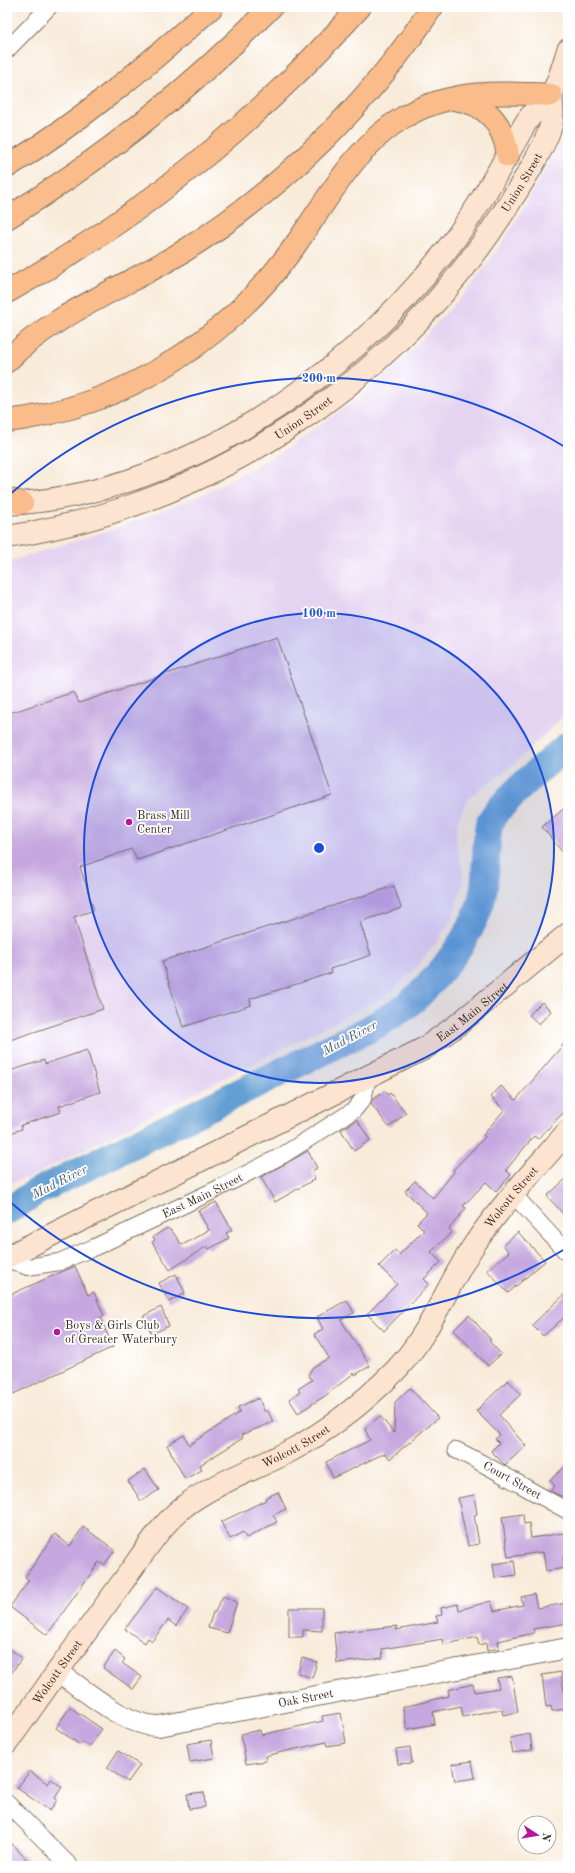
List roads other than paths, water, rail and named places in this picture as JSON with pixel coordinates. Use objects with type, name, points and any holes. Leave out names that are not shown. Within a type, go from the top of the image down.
[{"type":"highway","points":[[145,66],[168,36],[197,7]]},
{"type":"highway","points":[[7,167],[63,129],[145,66],[212,7]]},
{"type":"highway","points":[[7,218],[82,168],[158,110],[223,54],[271,7]]},
{"type":"highway","points":[[7,292],[107,230],[182,175],[231,134],[282,87],[360,7]]},
{"type":"highway","points":[[7,361],[30,341],[54,324],[194,244],[260,195],[305,156],[358,103],[400,53],[432,7]]},
{"type":"highway","points":[[7,421],[52,413],[107,396],[149,376],[197,345],[234,314],[270,277],[295,245],[345,173],[377,137],[391,125],[411,113],[447,99],[466,95],[497,93],[559,96]]},
{"type":"highway","points":[[447,99],[471,103],[490,114],[500,128],[508,156]]},
{"type":"main road","name":"Union Street","points":[[7,537],[89,519],[177,488],[251,452],[284,432],[324,404],[368,369],[399,341],[436,301],[475,254],[508,205],[543,143],[552,122],[568,50]]},
{"type":"main road","name":"Union Street","points":[[12,502],[81,495],[148,473],[207,448],[268,413],[310,384],[379,326],[426,276],[467,222],[508,156],[531,114],[559,96]]},
{"type":"main road","points":[[310,384],[324,404]]},
{"type":"main road","name":"East Main Street","points":[[7,1258],[414,1054],[445,1034],[568,934]]},
{"type":"main road","name":"Wolcott Street","points":[[7,1743],[57,1671],[155,1538],[181,1509],[198,1497],[292,1450],[326,1430],[350,1412],[395,1371],[421,1339],[476,1241],[568,1131]]},
{"type":"street","points":[[7,50],[48,7]]},
{"type":"street","name":"East Main Street","points":[[7,1258],[28,1267],[59,1262],[95,1247],[214,1190],[283,1155],[354,1110],[363,1099],[368,1077]]},
{"type":"street","points":[[514,1195],[568,1254]]},
{"type":"street","name":"Court Street","points":[[456,1450],[506,1475],[539,1496],[568,1511]]},
{"type":"street","name":"Oak Street","points":[[57,1671],[127,1719],[143,1725],[159,1726],[568,1648]]},
{"type":"street","points":[[7,1803],[70,1866]]},
{"type":"waterway","name":"Mad River","points":[[7,1211],[38,1191],[369,1029],[405,1007],[418,996],[443,969],[455,953],[474,920],[484,888],[490,822],[504,803],[568,745]]},
{"type":"place","name":"Brass Mill Center","points":[[129,822]]},
{"type":"place","name":"Boys & Girls Club of Greater Waterbury","points":[[57,1332]]}]
